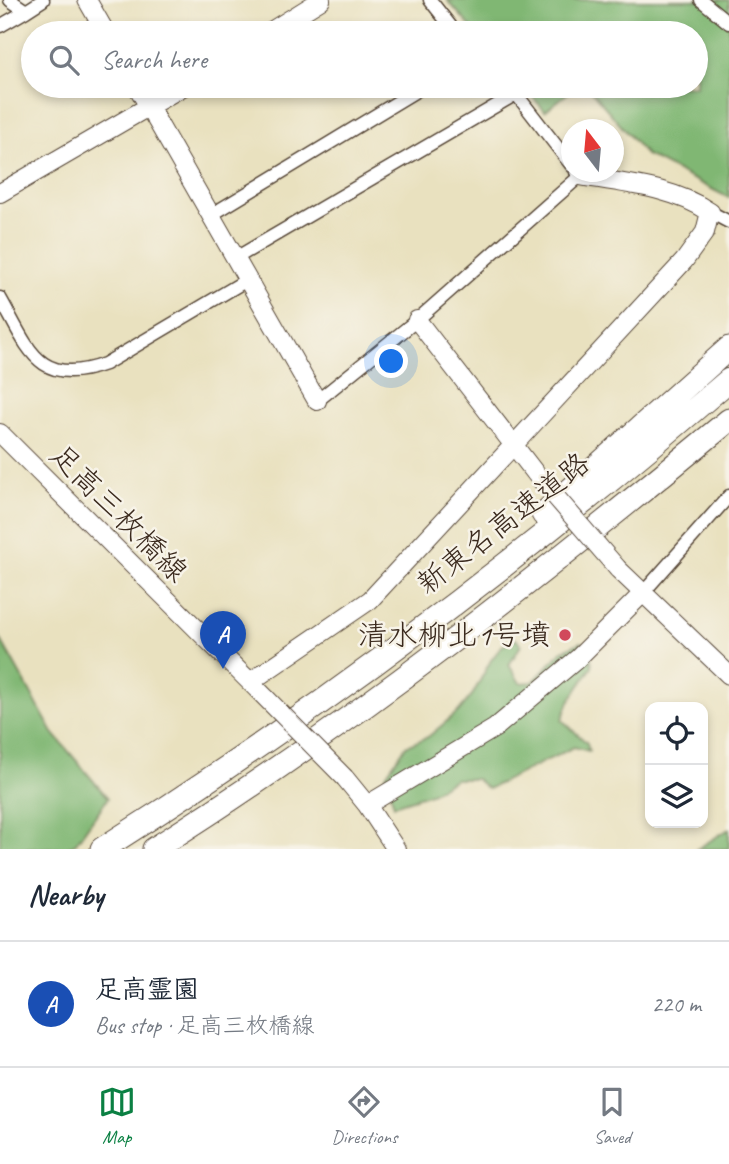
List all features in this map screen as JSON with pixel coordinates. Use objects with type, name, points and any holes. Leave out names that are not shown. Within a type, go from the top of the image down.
[{"type":"highway","points":[[260,747],[503,550],[729,348]]},
{"type":"highway","name":"新東名高速道路","points":[[102,849],[260,747],[513,559],[729,380]]},
{"type":"highway","name":"新東名高速道路","points":[[155,849],[294,758],[389,690],[601,526],[729,420]]},
{"type":"highway","points":[[601,526],[729,430]]},
{"type":"street","points":[[10,0],[26,11]]},
{"type":"street","points":[[0,26],[43,0]]},
{"type":"street","points":[[87,0],[99,21]]},
{"type":"street","points":[[287,21],[321,0]]},
{"type":"street","points":[[430,0],[447,21]]},
{"type":"street","points":[[701,0],[729,23]]},
{"type":"street","points":[[144,98],[317,401],[417,320],[564,182]]},
{"type":"street","points":[[0,193],[165,98]]},
{"type":"street","points":[[212,215],[404,98]]},
{"type":"street","points":[[234,259],[500,98]]},
{"type":"street","points":[[519,98],[561,152]]},
{"type":"street","points":[[624,181],[691,199],[729,222]]},
{"type":"street","points":[[253,685],[370,600],[684,261],[705,232],[710,212]]},
{"type":"street","points":[[0,298],[38,360],[58,372],[80,373],[105,363],[246,281]]},
{"type":"street","points":[[417,320],[536,474],[618,569],[729,675]]},
{"type":"street","name":"足高三枚橋線","points":[[0,433],[345,778],[367,805],[396,849]]},
{"type":"street","points":[[367,805],[495,728],[567,668],[642,594],[729,496]]},
{"type":"green space","points":[[447,0],[729,0],[729,198],[646,155],[624,129],[624,119],[615,119],[597,98],[708,98],[708,21],[465,21]]},
{"type":"green space","points":[[534,98],[562,98],[545,111]]},
{"type":"green space","points":[[0,638],[53,733],[108,798],[76,843],[66,849],[0,849]]},
{"type":"green space","points":[[516,639],[521,645],[509,665],[520,683],[533,682],[562,651],[581,642],[590,650],[592,667],[569,702],[562,720],[587,743],[589,751],[574,747],[488,789],[476,779],[455,779],[431,793],[394,805],[385,776],[406,746],[428,737],[459,711],[473,694],[491,660],[502,646]]},
{"type":"green space","points":[[729,829],[729,849],[697,849]]},
{"type":"place","name":"清水柳北1号墳","points":[[565,635]]},
{"type":"place","name":"足高霊園","points":[[223,669]]}]
